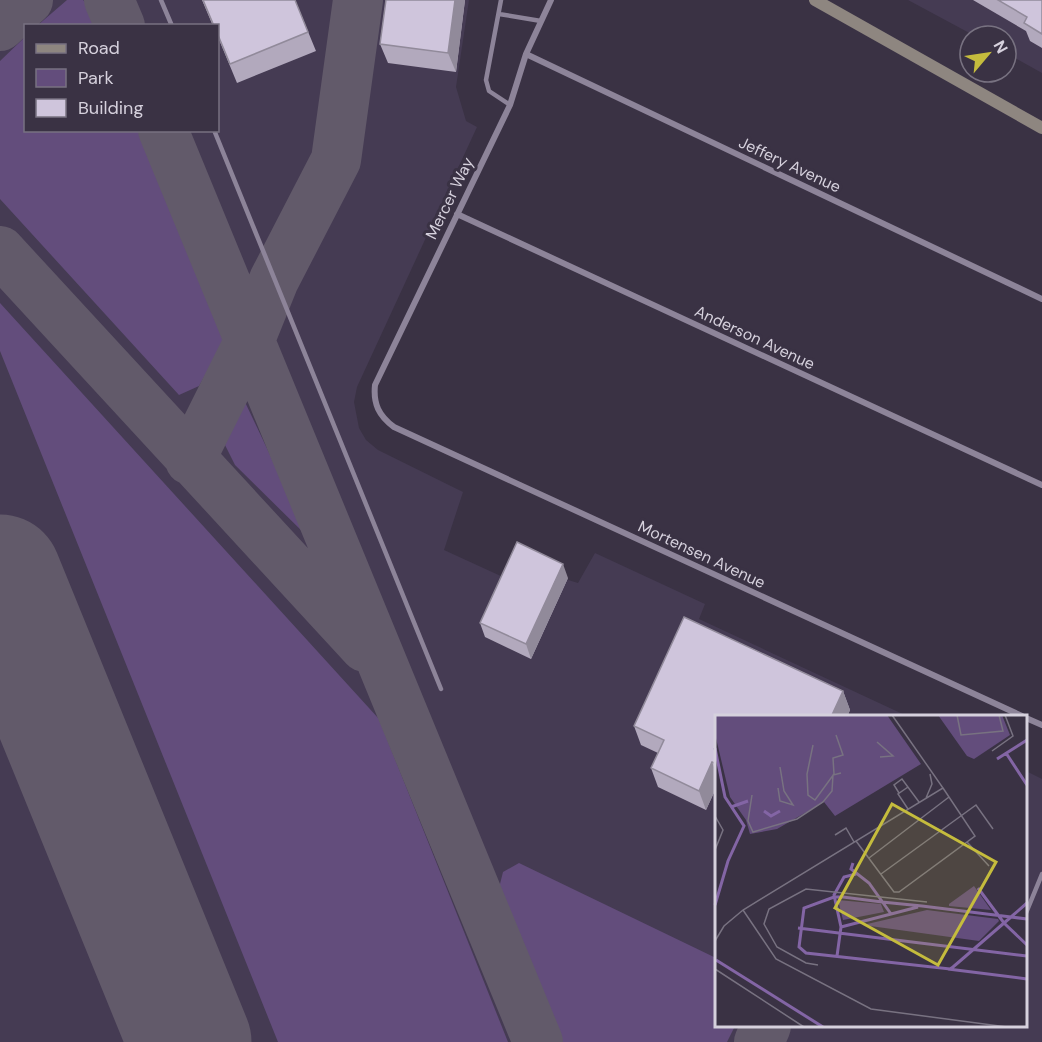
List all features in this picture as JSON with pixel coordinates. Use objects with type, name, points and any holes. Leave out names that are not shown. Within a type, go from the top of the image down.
[{"type":"main road","points":[[815,0],[1042,128]]},
{"type":"street","name":"Mercer Way","points":[[377,408],[375,385],[510,105],[526,54],[551,0]]},
{"type":"street","name":"Jeffery Avenue","points":[[526,54],[1042,299]]},
{"type":"street","name":"Anderson Avenue","points":[[457,214],[1042,485]]},
{"type":"street","name":"Mortensen Avenue","points":[[377,408],[384,419],[394,427],[1020,715]]},
{"type":"street","name":"Mortensen Avenue","points":[[1027,718],[1042,725]]},
{"type":"lane","points":[[161,0],[171,24]]},
{"type":"lane","points":[[501,0],[486,80],[492,94],[510,105]]},
{"type":"lane","points":[[499,14],[541,21]]},
{"type":"lane","points":[[215,132],[441,689]]},
{"type":"lane","points":[[1027,911],[1042,874]]},
{"type":"shaded area","points":[[0,0],[469,0],[456,87],[466,121],[477,127],[357,387],[354,402],[359,428],[366,440],[378,450],[463,492],[444,550],[555,601],[565,579],[578,583],[595,553],[705,604],[699,619],[905,715],[715,715],[715,1027],[1027,1027],[1027,772],[1042,779],[1042,1042],[0,1042]]},
{"type":"shaded area","points":[[908,0],[1042,0],[1042,73],[1018,60],[1018,24],[958,24],[958,27]]},
{"type":"green space","points":[[67,0],[83,0],[91,7],[98,24],[39,24]]},
{"type":"green space","points":[[24,38],[24,132],[140,132],[225,341],[199,386],[179,395],[0,199],[0,61]]},
{"type":"green space","points":[[0,303],[379,719],[508,1042],[278,1042],[0,351]]},
{"type":"green space","points":[[244,400],[310,539],[235,465],[225,445]]},
{"type":"green space","points":[[519,863],[715,958],[715,1027],[734,1027],[727,1042],[561,1042],[499,888],[503,872]]},
{"type":"building","points":[[203,0],[295,0],[308,32],[230,64],[219,37],[219,24],[213,24]]},
{"type":"building","points":[[386,0],[455,0],[448,53],[380,44]]},
{"type":"building","points":[[998,0],[1042,0],[1042,34],[1024,23],[1027,17]]},
{"type":"building","points":[[517,542],[563,564],[526,644],[480,623]]},
{"type":"building","points":[[684,617],[843,691],[832,715],[715,715],[715,763],[712,762],[699,791],[651,768],[664,740],[634,726]]},
{"type":"taxiway","points":[[0,26],[28,0]]},
{"type":"taxiway","points":[[109,0],[119,24]]},
{"type":"taxiway","points":[[190,460],[249,342],[274,280],[336,160],[358,0]]},
{"type":"taxiway","points":[[164,132],[538,1042]]},
{"type":"taxiway","points":[[0,251],[365,647]]},
{"type":"taxiway","points":[[759,1042],[766,1027]]},
{"type":"runway","points":[[0,576],[190,1042]]}]
